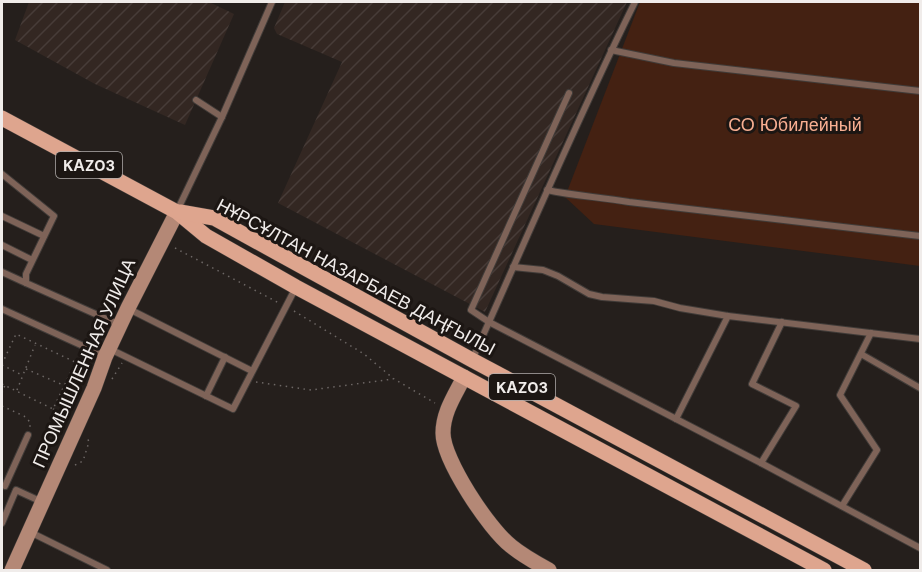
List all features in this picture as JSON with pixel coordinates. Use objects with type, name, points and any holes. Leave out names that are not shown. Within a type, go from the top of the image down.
[{"type":"main road","name":"НҰРСҰЛТАН НАЗАРБАЕВ ДАҢҒЫЛЫ","points":[[2,118],[177,212],[206,236],[296,287],[824,570]]},
{"type":"main road","name":"НҰРСҰЛТАН НАЗАРБАЕВ ДАҢҒЫЛЫ","points":[[177,212],[214,218],[472,360],[864,570]]},
{"type":"main road","points":[[464,377],[472,360]]},
{"type":"street","name":"ПРОМЫШЛЕННАЯ УЛИЦА","points":[[12,570],[94,388],[107,353],[177,212]]},
{"type":"street","points":[[464,377],[447,410],[443,434],[450,458],[466,489],[487,521],[509,545],[549,570]]},
{"type":"lane","points":[[177,212],[222,117],[272,2]]},
{"type":"lane","points":[[472,360],[547,190],[635,2]]},
{"type":"lane","points":[[611,50],[674,63],[921,91]]},
{"type":"lane","points":[[569,93],[471,310],[489,322],[921,548]]},
{"type":"lane","points":[[196,100],[222,117]]},
{"type":"lane","points":[[2,174],[54,216],[26,274],[26,283]]},
{"type":"lane","points":[[547,190],[588,197],[921,236]]},
{"type":"lane","points":[[2,216],[44,236]]},
{"type":"lane","points":[[2,244],[32,260]]},
{"type":"lane","points":[[513,267],[543,270],[589,294],[602,297],[654,301],[728,316],[921,339]]},
{"type":"lane","points":[[2,272],[120,325]]},
{"type":"lane","points":[[2,309],[233,409],[296,287]]},
{"type":"lane","points":[[128,308],[252,371]]},
{"type":"lane","points":[[676,419],[728,316]]},
{"type":"lane","points":[[760,463],[796,406],[752,384],[782,322]]},
{"type":"lane","points":[[842,506],[877,450],[840,396],[871,333]]},
{"type":"lane","points":[[861,354],[921,388]]},
{"type":"lane","points":[[206,396],[225,357]]},
{"type":"lane","points":[[28,435],[3,487],[43,502]]},
{"type":"lane","points":[[2,523],[16,490]]},
{"type":"lane","points":[[29,532],[107,570]]},
{"type":"path","points":[[162,242],[286,306],[364,354],[394,379],[447,410]]},
{"type":"path","points":[[2,384],[53,409],[75,362],[16,334],[2,364],[24,376]]},
{"type":"path","points":[[17,391],[36,344]]},
{"type":"path","points":[[26,369],[64,386]]},
{"type":"path","points":[[247,381],[311,390],[394,379]]},
{"type":"path","points":[[2,393],[5,386]]},
{"type":"path","points":[[2,406],[24,416],[30,422],[28,435]]},
{"type":"shaded area","points":[[29,2],[209,2],[234,14],[185,125],[95,84],[15,40]]},
{"type":"shaded area","points":[[285,2],[627,2],[485,312],[278,203],[342,62],[277,34],[274,28]]},
{"type":"green space","name":"СО Юбилейный","points":[[640,2],[920,2],[920,266],[594,224],[565,197]]}]
